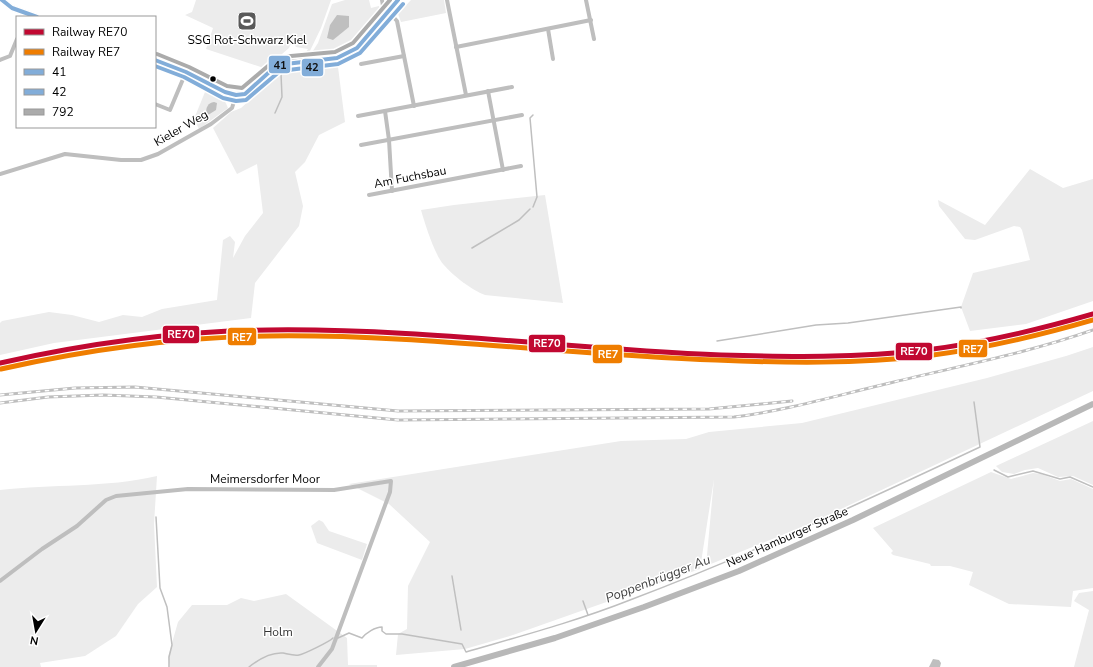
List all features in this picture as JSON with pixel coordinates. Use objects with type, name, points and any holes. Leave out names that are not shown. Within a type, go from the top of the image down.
[{"type":"main road","points":[[2,0],[12,8],[26,15]]},
{"type":"main road","points":[[156,60],[186,72],[225,92],[236,96],[245,94],[278,65],[345,56],[357,48],[398,0]]},
{"type":"main road","name":"Neue Hamburger Straße","points":[[454,667],[562,635],[644,607],[739,571],[853,520],[1093,404]]},
{"type":"street","points":[[382,0],[383,6],[397,21],[414,106]]},
{"type":"street","points":[[447,0],[466,96]]},
{"type":"street","points":[[586,0],[594,38]]},
{"type":"street","points":[[456,47],[590,20]]},
{"type":"street","points":[[548,29],[553,59]]},
{"type":"street","points":[[0,60],[10,56],[16,41]]},
{"type":"street","points":[[361,64],[404,56]]},
{"type":"street","points":[[156,104],[170,110],[186,72]]},
{"type":"street","points":[[358,116],[512,86]]},
{"type":"street","points":[[488,91],[503,170]]},
{"type":"street","name":"Kieler Weg","points":[[0,174],[65,154],[121,160],[141,160],[158,154],[211,124],[232,108],[236,96]]},
{"type":"street","points":[[385,111],[390,140],[392,191]]},
{"type":"street","points":[[361,145],[522,115]]},
{"type":"street","name":"Am Fuchsbau","points":[[369,195],[520,166]]},
{"type":"street","name":"Meimersdorfer Moor","points":[[0,580],[42,549],[77,526],[106,500],[116,496],[188,489],[334,490],[391,481],[390,492],[332,649],[318,667]]},
{"type":"green space","points":[[196,0],[331,0],[321,28],[307,57],[303,57],[308,49],[296,47],[292,41],[289,48],[282,54],[283,59],[267,69],[206,49],[213,28],[185,15],[192,12]]},
{"type":"green space","points":[[345,0],[369,0],[371,8],[379,6],[380,14],[378,22],[356,47],[338,56],[309,57],[318,43],[332,4]]},
{"type":"green space","points":[[411,0],[444,0],[446,13],[401,22],[398,14]]},
{"type":"green space","points":[[338,67],[345,122],[319,135],[305,162],[295,172],[303,206],[299,226],[255,283],[251,318],[54,343],[0,355],[0,323],[2,321],[49,312],[72,315],[99,322],[123,315],[142,317],[162,309],[217,300],[223,240],[230,236],[235,242],[233,258],[245,236],[263,213],[257,164],[237,174],[213,128],[231,112],[241,108],[283,70]]},
{"type":"green space","points":[[205,92],[224,99],[228,108],[199,129],[194,119]]},
{"type":"green space","points":[[1030,169],[1063,188],[1093,179],[1093,301],[1026,324],[970,331],[961,307],[973,273],[1030,260],[1020,227],[1014,226],[975,240],[965,239],[939,206],[938,200],[985,225]]},
{"type":"green space","points":[[545,195],[563,303],[485,295],[469,286],[443,264],[436,253],[421,210],[454,205]]},
{"type":"green space","points":[[1093,347],[1093,391],[809,524],[706,566],[714,479],[700,569],[513,635],[465,649],[396,655],[398,634],[407,629],[408,586],[430,542],[389,504],[349,484],[621,441],[686,439],[709,432],[802,423],[987,378]]},
{"type":"green space","points":[[1093,421],[1093,485],[1073,476],[1058,477],[1038,468],[1025,470],[1014,474],[1002,472],[996,466]]},
{"type":"green space","points":[[991,472],[1011,479],[1033,473],[1041,474],[1060,481],[1071,479],[1093,489],[1093,588],[1073,591],[1071,607],[1009,604],[969,585],[973,572],[950,566],[931,566],[930,564],[893,555],[891,553],[893,551],[873,528]]},
{"type":"green space","points":[[157,476],[154,524],[157,587],[138,604],[116,636],[85,656],[40,663],[41,667],[0,667],[0,490],[99,484],[138,480]]},
{"type":"green space","points":[[319,520],[323,522],[329,531],[367,544],[362,560],[317,543],[311,526]]},
{"type":"green space","points":[[1093,591],[1093,667],[1074,667],[1089,610],[1074,601],[1079,593]]},
{"type":"green space","name":"Holm","points":[[286,594],[347,638],[348,665],[377,665],[377,667],[170,667],[168,657],[178,622],[192,605],[227,605],[241,598],[254,601]]},
{"type":"shaded area","points":[[337,15],[349,16],[349,27],[333,40],[327,38],[330,25]]},
{"type":"shaded area","points":[[210,103],[217,103],[216,110],[208,115],[206,113],[207,107]]},
{"type":"shaded area","points":[[933,659],[939,660],[941,663],[940,667],[929,667]]},
{"type":"waterway","points":[[275,113],[282,97],[281,74]]},
{"type":"waterway","points":[[533,115],[530,118],[537,197],[533,207]]},
{"type":"waterway","points":[[472,248],[519,220],[530,209]]},
{"type":"waterway","points":[[717,341],[816,325],[848,323],[961,308]]},
{"type":"waterway","name":"Poppenbrügger Au","points":[[338,638],[349,633],[362,638],[376,628],[382,627],[382,631],[386,634],[402,634],[462,644],[466,652],[549,628],[610,608],[763,546],[980,447],[974,402]]},
{"type":"waterway","name":"Poppenbrügger Au","points":[[994,470],[1008,477],[1033,471],[1060,479],[1070,477],[1093,487]]},
{"type":"waterway","points":[[156,517],[160,588],[167,607],[172,645],[169,657],[169,667]]},
{"type":"waterway","points":[[452,576],[461,630]]},
{"type":"waterway","points":[[583,601],[588,615]]},
{"type":"waterway","name":"Poppenbrügger Au","points":[[249,667],[269,655],[278,653],[295,655],[302,654],[333,638]]},
{"type":"railway","points":[[0,403],[48,397],[103,395],[156,397],[398,420],[734,417],[774,411],[994,359],[1044,346],[1093,330]]},
{"type":"railway","points":[[0,395],[75,388],[135,387],[398,411],[709,409],[792,401]]},
{"type":"rail line","name":"RE70","points":[[0,363],[133,339],[201,333],[268,330],[325,330],[438,335],[721,355],[849,356],[900,353],[968,344],[1031,331],[1093,314]]},
{"type":"rail line","name":"RE7","points":[[1,369],[135,345],[202,339],[269,336],[325,336],[437,341],[604,354],[716,360],[768,362],[847,362],[900,359],[968,350],[1031,337],[1093,320]]},
{"type":"transit line","name":"41","points":[[2,0],[12,8],[34,16]]},
{"type":"transit line","name":"792","points":[[157,54],[189,67],[227,86],[242,88],[275,60],[291,56],[335,52],[353,43],[390,0]]},
{"type":"transit line","name":"41","points":[[156,60],[186,72],[225,92],[236,95],[245,94],[277,65],[337,58],[357,48],[398,0]]},
{"type":"transit line","name":"42","points":[[156,66],[184,77],[223,98],[236,101],[246,100],[280,71],[338,64],[360,53],[403,4]]},
{"type":"place","name":"SSG Rot-Schwarz Kiel","points":[[247,21]]}]
